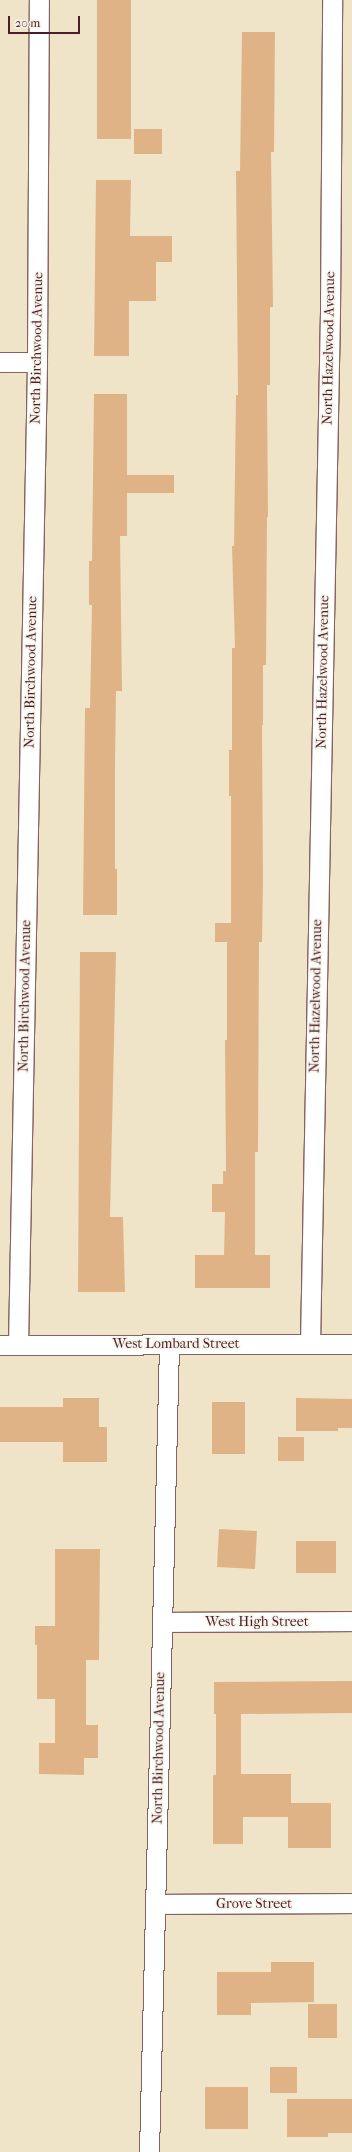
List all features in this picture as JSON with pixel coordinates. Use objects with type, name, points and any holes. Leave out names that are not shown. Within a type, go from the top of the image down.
[{"type":"street","name":"North Birchwood Avenue","points":[[9,1345],[37,362],[39,0]]},
{"type":"street","name":"North Hazelwood Avenue","points":[[310,1344],[330,319],[332,0]]},
{"type":"street","points":[[0,362],[37,362]]},
{"type":"street","name":"North Birchwood Avenue","points":[[149,2152],[168,1344]]},
{"type":"street","name":"West Lombard Street","points":[[9,1345],[352,1344]]},
{"type":"street","name":"West High Street","points":[[162,1622],[352,1622]]},
{"type":"street","name":"Grove Street","points":[[155,1904],[352,1904]]},
{"type":"building","points":[[97,0],[131,0],[131,139],[97,139]]},
{"type":"building","points":[[242,32],[275,32],[274,152],[271,152],[273,307],[270,307],[270,385],[267,385],[268,517],[266,665],[263,665],[262,725],[262,942],[259,942],[258,1152],[255,1152],[255,1255],[270,1255],[270,1288],[195,1288],[195,1255],[224,1255],[225,1212],[212,1212],[212,1184],[223,1184],[223,1171],[226,1171],[225,1040],[227,1040],[227,942],[215,942],[215,923],[231,923],[231,796],[229,796],[229,750],[232,750],[232,648],[235,648],[232,546],[234,546],[236,395],[238,395],[236,171],[240,171]]},
{"type":"building","points":[[134,129],[162,129],[162,154],[134,154]]},
{"type":"building","points":[[96,180],[131,180],[130,236],[172,236],[172,262],[156,262],[156,301],[129,301],[129,356],[94,356]]},
{"type":"building","points":[[94,394],[127,394],[127,475],[174,475],[174,493],[127,493],[127,536],[120,536],[122,691],[116,691],[115,869],[117,869],[117,915],[83,915],[85,708],[90,708],[92,605],[89,605],[89,561],[92,561]]},
{"type":"building","points":[[80,952],[116,952],[110,1217],[123,1217],[125,1292],[78,1292]]},
{"type":"building","points":[[63,1398],[99,1398],[99,1427],[107,1427],[107,1462],[63,1462],[63,1442],[0,1442],[0,1407],[63,1407]]},
{"type":"building","points":[[296,1398],[352,1399],[352,1428],[338,1428],[338,1431],[296,1431]]},
{"type":"building","points":[[212,1402],[245,1402],[245,1454],[212,1454]]},
{"type":"building","points":[[278,1437],[304,1437],[304,1461],[278,1461]]},
{"type":"building","points":[[219,1529],[257,1531],[255,1569],[217,1567]]},
{"type":"building","points":[[296,1541],[336,1541],[336,1573],[296,1573]]},
{"type":"building","points":[[55,1549],[100,1549],[99,1660],[86,1660],[86,1725],[98,1725],[98,1758],[84,1758],[84,1775],[39,1774],[39,1743],[55,1743],[55,1699],[37,1699],[37,1645],[35,1645],[35,1626],[55,1626]]},
{"type":"building","points":[[352,1681],[352,1713],[241,1714],[241,1774],[291,1774],[291,1803],[331,1803],[331,1848],[288,1848],[288,1817],[243,1817],[243,1844],[213,1844],[213,1775],[216,1775],[216,1714],[214,1714],[214,1682]]},
{"type":"building","points":[[271,1962],[314,1962],[314,2002],[251,2003],[251,2015],[217,2015],[217,1972],[271,1972]]},
{"type":"building","points":[[308,2004],[337,2004],[337,2038],[308,2038]]},
{"type":"building","points":[[270,2067],[297,2067],[297,2093],[270,2093]]},
{"type":"building","points":[[205,2087],[248,2087],[248,2129],[205,2129]]},
{"type":"building","points":[[287,2099],[352,2099],[352,2133],[328,2133],[328,2137],[287,2137]]}]
